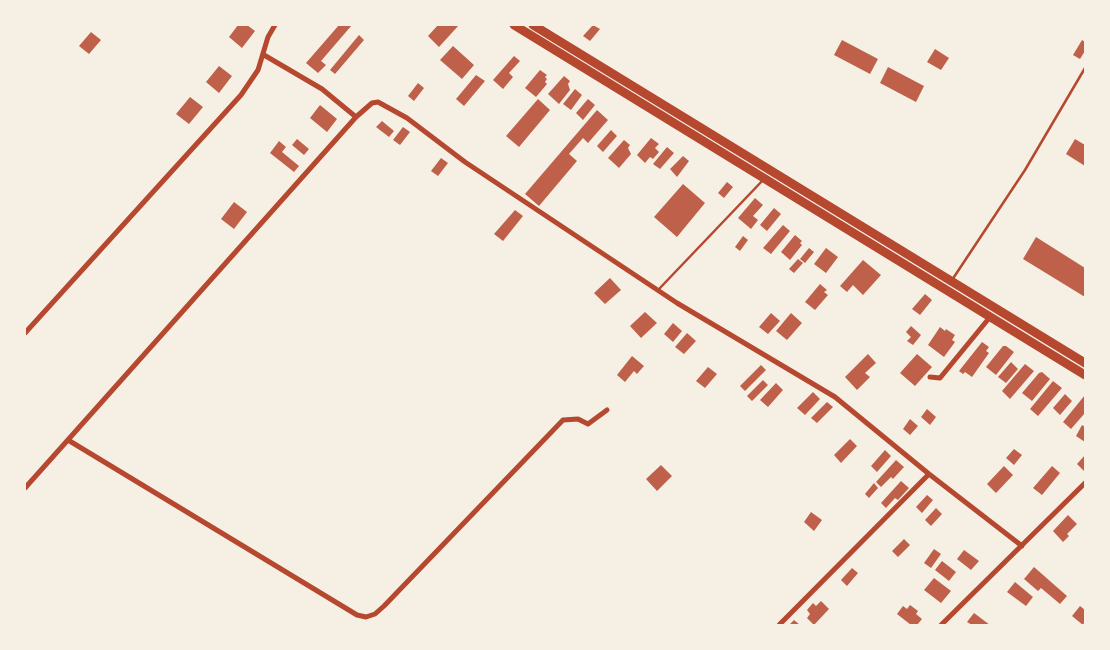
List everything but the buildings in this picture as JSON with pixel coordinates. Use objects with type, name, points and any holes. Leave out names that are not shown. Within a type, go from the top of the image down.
[{"type":"main road","points":[[514,25],[1085,375]]},
{"type":"main road","points":[[533,25],[1085,363]]},
{"type":"street","points":[[25,333],[240,95],[258,70],[268,37],[275,25]]},
{"type":"street","points":[[264,55],[322,88],[356,117]]},
{"type":"street","points":[[25,488],[356,117],[372,103],[384,103],[465,162],[658,290],[835,397],[929,474],[1022,546]]},
{"type":"street","points":[[930,377],[940,378],[990,317]]},
{"type":"street","points":[[68,440],[357,616],[366,617],[375,614],[384,606],[563,420],[578,419],[588,424],[606,410]]},
{"type":"street","points":[[779,625],[929,474]]},
{"type":"street","points":[[942,625],[1085,483]]},
{"type":"lane","points":[[951,281],[1025,170],[1085,68]]},
{"type":"lane","points":[[658,290],[765,178]]}]
